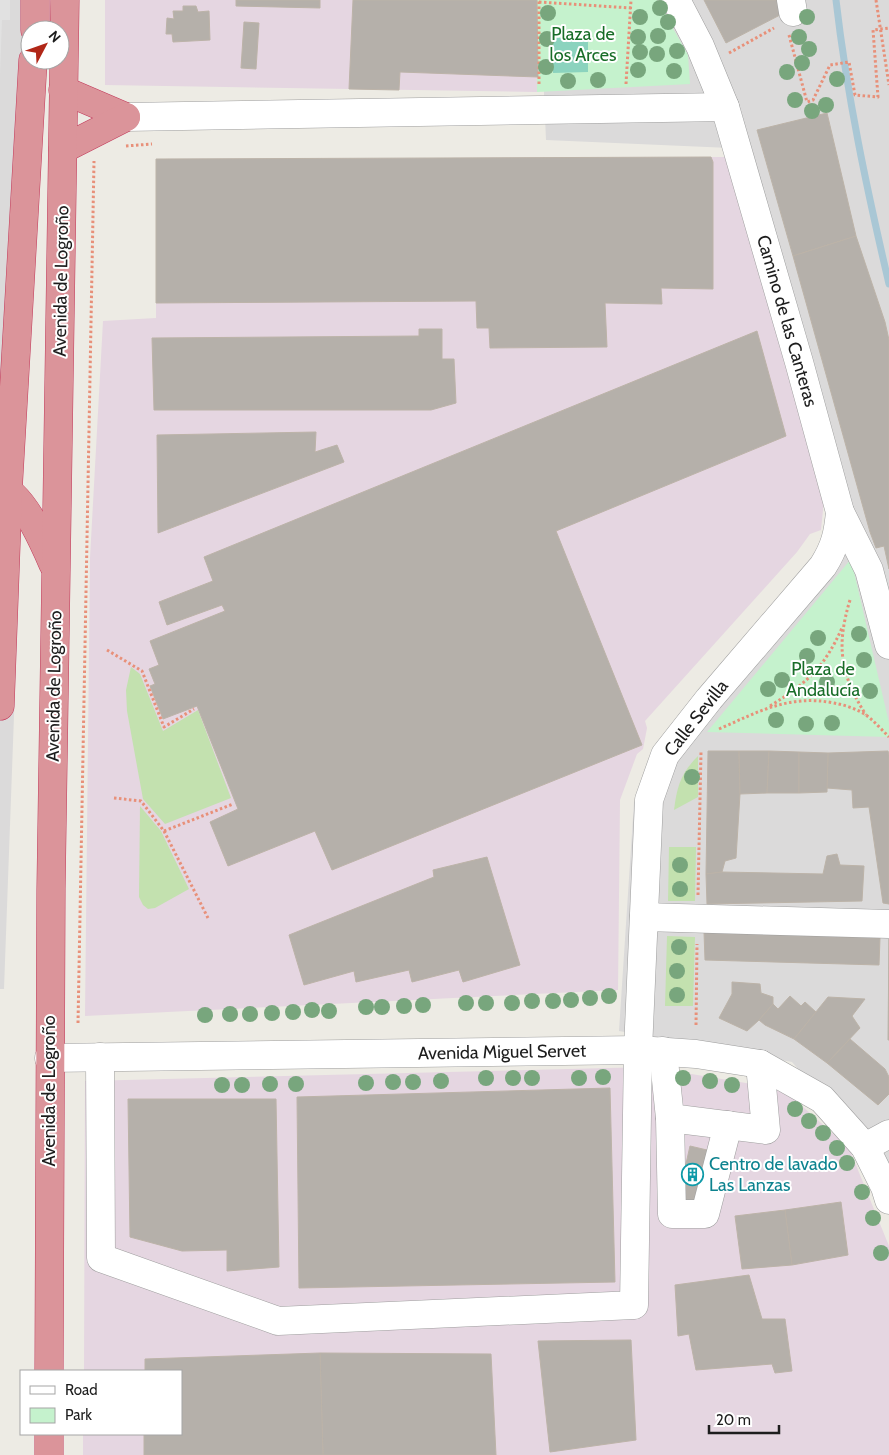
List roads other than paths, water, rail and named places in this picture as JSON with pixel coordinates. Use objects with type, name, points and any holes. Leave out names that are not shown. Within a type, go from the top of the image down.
[{"type":"highway","points":[[35,0],[35,20]]},
{"type":"highway","name":"Avenida de Logroño","points":[[49,1370],[49,1058],[65,0]]},
{"type":"highway","points":[[0,706],[4,488],[32,70]]},
{"type":"highway","points":[[63,90],[126,117]]},
{"type":"highway","points":[[62,149],[126,117]]},
{"type":"highway","points":[[4,488],[31,519],[56,570]]},
{"type":"highway","points":[[49,1435],[49,1455]]},
{"type":"street","name":"Camino de las Canteras","points":[[676,0],[704,54],[725,107],[799,362],[840,512],[869,570],[889,645]]},
{"type":"street","points":[[126,117],[725,107]]},
{"type":"street","name":"Calle Sevilla","points":[[650,1051],[644,917],[648,800],[665,755],[709,699],[823,566],[832,550],[838,533],[840,512]]},
{"type":"street","points":[[644,917],[889,924]]},
{"type":"street","points":[[100,1057],[101,1258],[278,1322],[634,1305],[650,1051]]},
{"type":"street","points":[[650,1051],[670,1118],[672,1214],[705,1214],[728,1125]]},
{"type":"street","name":"Avenida Miguel Servet","points":[[49,1058],[650,1051],[760,1064],[822,1099],[865,1147],[885,1187],[889,1200]]},
{"type":"street","points":[[670,1118],[766,1130],[760,1064]]},
{"type":"street","points":[[865,1147],[889,1134]]},
{"type":"waterway","points":[[836,0],[858,143],[889,284]]},
{"type":"place","name":"Centro de lavado Las Lanzas","points":[[693,1174]]},
{"type":"park label","name":"Plaza de los Arces","points":[[583,44]]},
{"type":"park label","name":"Plaza de Andalucía","points":[[823,680]]}]
